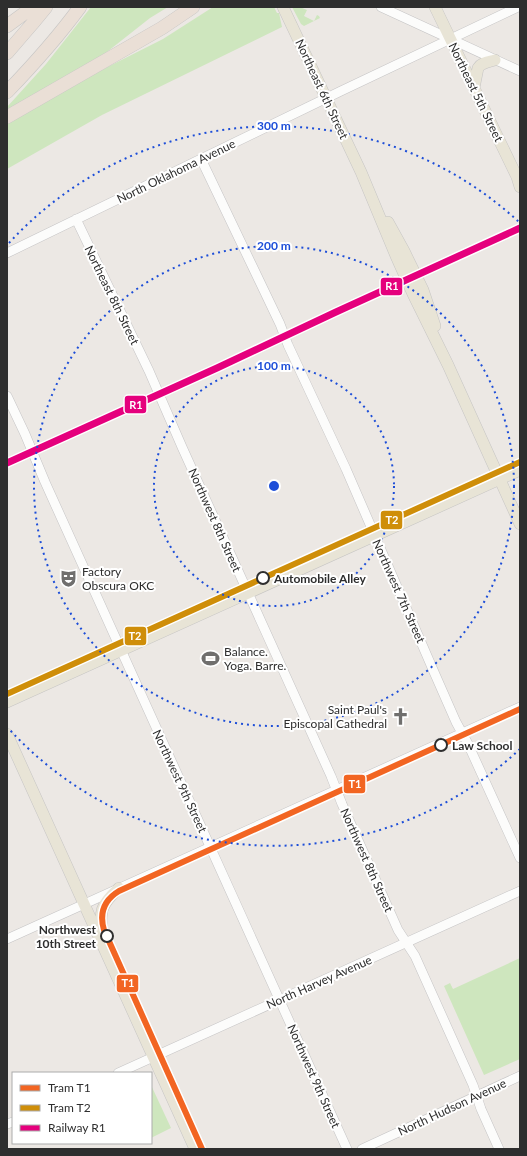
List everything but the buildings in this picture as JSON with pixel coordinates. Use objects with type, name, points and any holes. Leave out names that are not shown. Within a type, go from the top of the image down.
[{"type":"highway","points":[[8,25],[33,7]]},
{"type":"highway","points":[[7,53],[46,7]]},
{"type":"highway","points":[[7,92],[32,66],[80,7]]},
{"type":"highway","points":[[7,117],[156,32],[194,7]]},
{"type":"main road","name":"Northeast 6th Street","points":[[283,7],[361,172],[404,251],[418,292],[448,365],[520,524]]},
{"type":"main road","name":"Northeast 5th Street","points":[[435,7],[519,182]]},
{"type":"main road","points":[[474,88],[479,66],[483,63],[495,60]]},
{"type":"main road","points":[[7,702],[520,470]]},
{"type":"main road","points":[[7,734],[195,1149]]},
{"type":"main road","points":[[102,944],[102,908],[119,888]]},
{"type":"street","points":[[381,7],[520,71]]},
{"type":"street","name":"North Oklahoma Avenue","points":[[7,253],[518,7]]},
{"type":"street","name":"Northwest 7th Street","points":[[201,159],[280,324],[288,345],[346,469],[434,672],[520,858]]},
{"type":"street","name":"Northeast 8th Street","points":[[76,219],[149,371]]},
{"type":"street","name":"Northwest 8th Street","points":[[149,371],[161,401],[319,749],[398,930],[415,956],[473,1085],[481,1110],[499,1149]]},
{"type":"street","name":"Northwest 9th Street","points":[[7,396],[347,1149]]},
{"type":"street","points":[[7,939],[520,707]]},
{"type":"street","name":"North Harvey Avenue","points":[[120,1072],[520,891]]},
{"type":"street","name":"North Hudson Avenue","points":[[362,1149],[520,1076]]},
{"type":"green space","points":[[91,7],[168,7],[150,18],[98,59],[7,113],[7,107],[46,64]]},
{"type":"green space","points":[[213,7],[274,7],[277,13],[279,13],[282,27],[102,115],[7,169],[7,122],[60,91],[163,39]]},
{"type":"green space","points":[[292,7],[300,7],[307,10],[304,16],[314,21],[304,26],[301,24]]},
{"type":"green space","points":[[317,15],[319,16],[320,18],[314,21]]},
{"type":"green space","points":[[520,958],[520,1059],[484,1075],[444,986],[450,983],[453,989]]},
{"type":"green space","points":[[152,1087],[171,1128],[152,1138]]},
{"type":"railway","points":[[7,463],[520,228]]},
{"type":"tram line","name":"T2","points":[[7,694],[520,462]]},
{"type":"tram line","name":"T1","points":[[202,1149],[104,930],[102,918],[106,903],[119,891],[520,709]]},
{"type":"rail line","name":"R1","points":[[7,463],[520,228]]},
{"type":"place","name":"Factory Obscura OKC","points":[[69,578]]},
{"type":"place","name":"Automobile Alley","points":[[263,578]]},
{"type":"place","name":"Balance. Yoga. Barre.","points":[[211,658]]},
{"type":"place","name":"Saint Paul's Episcopal Cathedral","points":[[400,716]]},
{"type":"place","name":"Law School","points":[[441,745]]},
{"type":"place","name":"Northwest 10th Street","points":[[107,936]]}]
